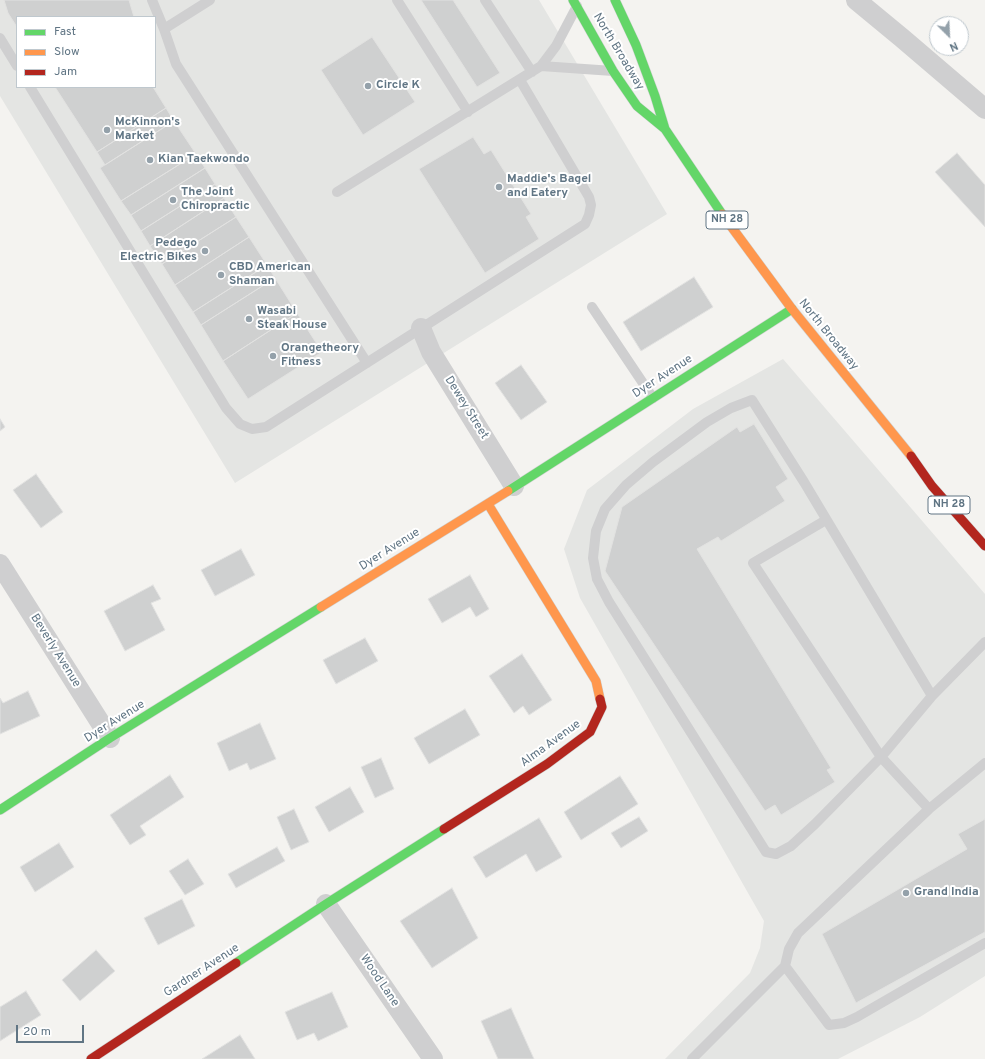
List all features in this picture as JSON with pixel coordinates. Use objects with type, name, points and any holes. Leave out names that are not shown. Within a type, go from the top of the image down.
[{"type":"street","name":"North Broadway","points":[[615,0],[636,45],[655,96],[665,129]]},
{"type":"street","points":[[856,0],[985,109]]},
{"type":"street","name":"North Broadway","points":[[575,3],[613,71],[637,106],[665,129],[728,222],[792,309],[914,461],[932,486],[985,546]]},
{"type":"street","name":"Dyer Avenue","points":[[0,810],[110,738],[488,504],[792,309]]},
{"type":"street","name":"Dewey Street","points":[[421,328],[431,352],[514,486]]},
{"type":"street","name":"Alma Avenue","points":[[326,904],[547,764],[590,732],[602,707],[596,681],[488,504]]},
{"type":"street","name":"Beverly Avenue","points":[[0,564],[110,738]]},
{"type":"street","name":"Gardner Avenue","points":[[90,1059],[326,904]]},
{"type":"street","name":"Wood Lane","points":[[326,904],[433,1059]]},
{"type":"lane","points":[[152,0],[178,67],[367,363]]},
{"type":"lane","points":[[164,29],[210,0]]},
{"type":"lane","points":[[397,0],[468,112]]},
{"type":"lane","points":[[485,0],[532,72]]},
{"type":"lane","points":[[337,192],[542,66],[556,46],[575,3]]},
{"type":"lane","points":[[0,38],[16,64]]},
{"type":"lane","points":[[542,66],[613,71]]},
{"type":"lane","points":[[31,88],[226,408],[240,424],[252,429],[266,427],[585,224],[591,205],[589,197],[520,80]]},
{"type":"lane","points":[[592,307],[653,398]]},
{"type":"lane","points":[[932,696],[752,400],[731,408],[707,422],[653,462],[626,485],[605,510],[596,531],[593,558],[597,579],[609,602],[766,852],[776,854],[791,846],[816,824],[881,757],[932,696],[985,642]]},
{"type":"lane","points":[[826,520],[753,563],[881,757],[929,809]]},
{"type":"lane","points":[[692,1059],[785,966],[789,949],[798,933],[929,809],[985,763]]},
{"type":"lane","points":[[785,966],[829,1025],[844,1023],[857,1017],[985,943]]},
{"type":"shaded area","points":[[0,0],[539,0],[667,214],[235,483],[0,96]]},
{"type":"shaded area","points":[[783,359],[985,594],[985,976],[920,1017],[838,1059],[665,1059],[750,973],[760,948],[764,921],[580,598],[564,549],[587,490],[693,409]]},
{"type":"building","points":[[4,0],[129,0],[134,16],[16,16],[16,25],[8,13]]},
{"type":"building","points":[[421,0],[453,0],[500,73],[477,87]]},
{"type":"building","name":"Circle K","points":[[372,37],[415,102],[363,135],[321,70]]},
{"type":"building","name":"McKinnon's Market","points":[[56,88],[154,88],[166,108],[97,152]]},
{"type":"building","points":[[166,108],[174,121],[105,165],[97,152]]},
{"type":"building","name":"Kian Taekwondo","points":[[174,121],[196,154],[121,201],[100,168]]},
{"type":"building","points":[[473,137],[484,154],[491,150],[531,214],[526,217],[539,239],[485,273],[419,169]]},
{"type":"building","points":[[957,153],[985,185],[985,227],[935,172]]},
{"type":"building","points":[[196,154],[205,168],[131,215],[121,201]]},
{"type":"building","name":"The Joint Chiropractic","points":[[205,168],[215,184],[141,231],[131,215]]},
{"type":"building","points":[[215,184],[224,198],[150,246],[141,231]]},
{"type":"building","points":[[224,198],[236,217],[162,264],[150,246]]},
{"type":"building","name":"Pedego Electric Bikes","points":[[236,217],[249,237],[175,285],[162,264]]},
{"type":"building","name":"CBD American Shaman","points":[[249,237],[267,265],[193,312],[175,285]]},
{"type":"building","points":[[267,265],[275,278],[201,325],[193,312]]},
{"type":"building","points":[[694,277],[713,307],[641,351],[623,322]]},
{"type":"building","name":"Wasabi Steak House","points":[[275,278],[297,313],[223,361],[201,325]]},
{"type":"building","name":"Orangetheory Fitness","points":[[297,313],[322,352],[248,399],[223,361]]},
{"type":"building","points":[[521,365],[547,402],[521,420],[495,383]]},
{"type":"building","points":[[0,419],[5,427],[0,431]]},
{"type":"building","points":[[754,424],[788,479],[776,487],[785,501],[721,541],[718,537],[697,549],[831,768],[827,770],[835,782],[781,815],[775,805],[765,811],[605,571],[622,507],[737,427],[740,432]]},
{"type":"building","points":[[36,474],[63,512],[41,528],[13,490]]},
{"type":"building","points":[[241,549],[255,575],[215,596],[201,570]]},
{"type":"building","points":[[470,575],[489,609],[476,617],[470,607],[442,623],[428,599]]},
{"type":"building","points":[[153,585],[161,599],[151,603],[165,630],[125,651],[104,611]]},
{"type":"building","points":[[365,638],[378,661],[336,684],[323,660]]},
{"type":"building","points":[[522,654],[552,700],[529,715],[523,706],[514,713],[489,676]]},
{"type":"building","points":[[28,691],[40,716],[0,734],[0,698],[3,703]]},
{"type":"building","points":[[465,709],[480,735],[429,764],[414,738]]},
{"type":"building","points":[[260,723],[276,759],[250,770],[247,763],[229,771],[217,743]]},
{"type":"building","points":[[381,758],[394,789],[375,798],[361,767]]},
{"type":"building","points":[[170,775],[184,797],[140,826],[146,835],[130,845],[110,815]]},
{"type":"building","points":[[620,776],[638,804],[581,840],[564,812]]},
{"type":"building","points":[[350,787],[364,812],[329,832],[315,807]]},
{"type":"building","points":[[294,809],[309,842],[291,850],[277,817]]},
{"type":"building","points":[[639,817],[648,831],[621,848],[611,833]]},
{"type":"building","points":[[539,818],[562,857],[536,872],[526,854],[486,878],[473,857]]},
{"type":"building","points":[[985,819],[985,932],[856,1003],[822,934],[967,849],[958,834]]},
{"type":"building","points":[[59,843],[74,867],[35,892],[20,867]]},
{"type":"building","points":[[277,847],[285,861],[236,888],[228,874]]},
{"type":"building","points":[[188,859],[204,884],[185,895],[169,871]]},
{"type":"building","points":[[452,888],[478,938],[432,968],[400,921]]},
{"type":"building","points":[[182,899],[195,926],[158,945],[144,918]]},
{"type":"building","points":[[96,950],[115,971],[80,1001],[62,980]]},
{"type":"building","points":[[26,991],[41,1015],[0,1041],[0,1007]]},
{"type":"building","points":[[332,992],[348,1027],[318,1041],[314,1033],[297,1040],[285,1012]]},
{"type":"building","points":[[511,1008],[534,1059],[498,1059],[481,1021]]},
{"type":"building","points":[[240,1035],[255,1059],[202,1059]]},
{"type":"traffic: fast","points":[[573,0],[613,71],[637,106],[665,129],[722,214]]},
{"type":"traffic: fast","points":[[615,0],[636,45],[655,96],[665,129]]},
{"type":"traffic: fast","points":[[508,491],[792,309]]},
{"type":"traffic: fast","points":[[0,810],[110,738],[321,607]]},
{"type":"traffic: fast","points":[[236,963],[444,829]]},
{"type":"traffic: slow","points":[[722,214],[792,309],[911,456]]},
{"type":"traffic: slow","points":[[321,607],[508,491]]},
{"type":"traffic: slow","points":[[488,504],[596,681],[600,699]]},
{"type":"traffic: jam","points":[[911,456],[932,486],[985,546]]},
{"type":"traffic: jam","points":[[444,829],[547,764],[590,732],[602,707],[600,699]]},
{"type":"traffic: jam","points":[[91,1059],[236,963]]},
{"type":"place","name":"Circle K","points":[[368,86]]},
{"type":"place","name":"McKinnon's Market","points":[[107,130]]},
{"type":"place","name":"Kian Taekwondo","points":[[150,160]]},
{"type":"place","name":"Maddie's Bagel and Eatery","points":[[499,187]]},
{"type":"place","name":"The Joint Chiropractic","points":[[173,200]]},
{"type":"place","name":"Pedego Electric Bikes","points":[[205,251]]},
{"type":"place","name":"CBD American Shaman","points":[[221,275]]},
{"type":"place","name":"Wasabi Steak House","points":[[249,319]]},
{"type":"place","name":"Orangetheory Fitness","points":[[273,356]]},
{"type":"place","name":"Grand India","points":[[906,893]]}]
